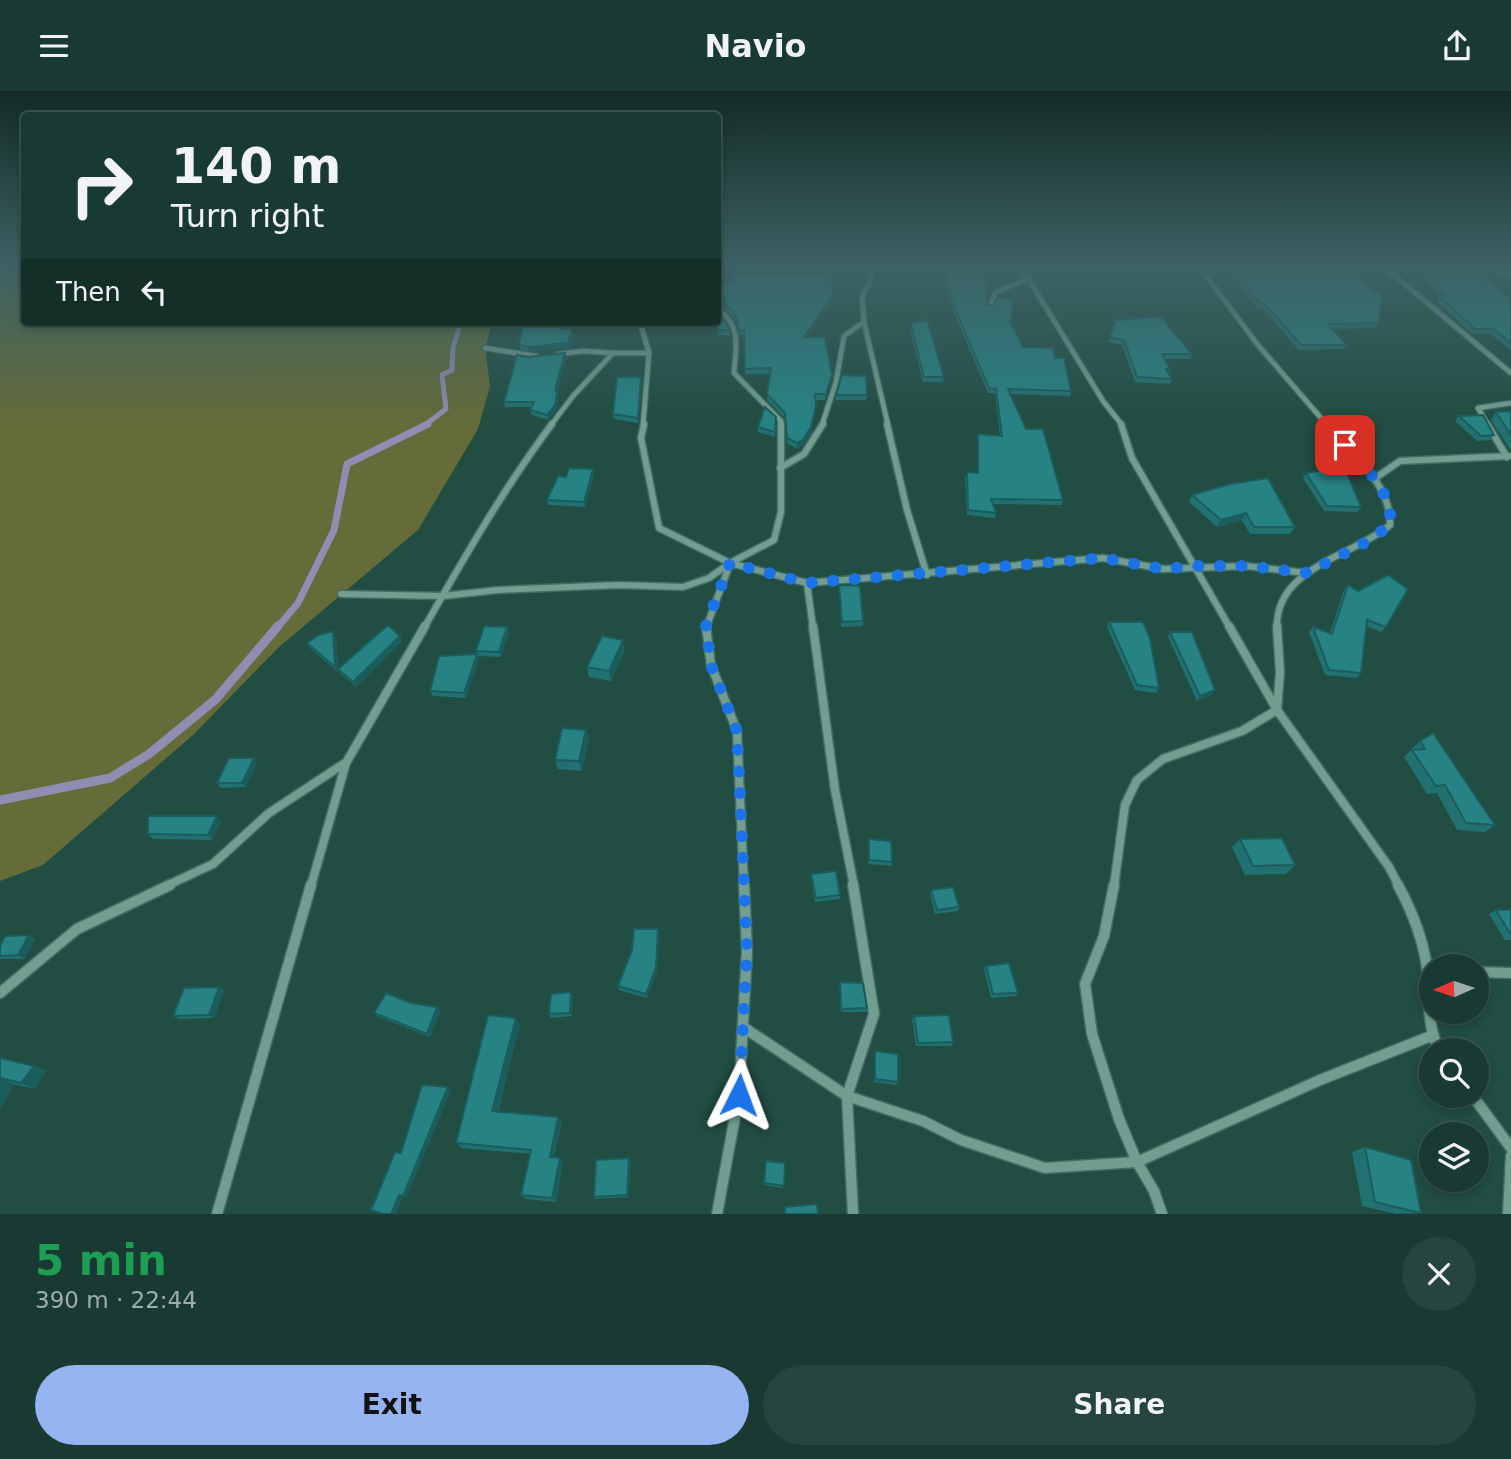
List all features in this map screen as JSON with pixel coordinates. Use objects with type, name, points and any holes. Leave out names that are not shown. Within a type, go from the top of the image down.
[{"type":"street","points":[[341,594],[443,596],[498,590],[619,585],[683,587],[709,578],[730,563],[774,540],[782,512],[781,421],[765,411],[751,386],[734,373],[739,333],[729,317]]},
{"type":"street","points":[[864,317],[907,510],[927,575]]},
{"type":"street","points":[[1053,317],[1102,401],[1121,423],[1132,458],[1277,710],[1389,867],[1415,923],[1424,954]]},
{"type":"street","points":[[1237,317],[1374,479],[1386,499],[1391,515],[1390,525],[1366,542],[1307,573],[1287,592],[1277,623],[1280,672],[1277,710]]},
{"type":"street","points":[[1445,317],[1511,373]]},
{"type":"street","points":[[780,468],[803,456],[821,427],[836,383],[844,336],[864,322]]},
{"type":"street","points":[[641,326],[649,352],[647,405],[640,438],[659,528],[730,563],[807,583],[927,575],[1103,558],[1163,569],[1247,566],[1307,573]]},
{"type":"street","points":[[485,348],[529,357],[539,356]]},
{"type":"street","points":[[550,355],[584,351],[649,352]]},
{"type":"street","points":[[217,1214],[346,763],[525,460],[573,396],[613,353]]},
{"type":"street","points":[[1509,456],[1478,408],[1511,403]]},
{"type":"street","points":[[1374,479],[1400,461],[1509,456]]},
{"type":"street","points":[[717,1214],[739,1095],[747,951],[737,731],[711,665],[706,625],[730,563]]},
{"type":"street","points":[[807,583],[835,790],[862,930],[874,1014],[847,1096],[853,1214]]},
{"type":"street","points":[[1162,1214],[1154,1191],[1137,1162],[1119,1119],[1092,1034],[1085,984],[1104,936],[1120,857],[1125,805],[1137,780],[1163,759],[1242,731],[1277,710]]},
{"type":"street","points":[[0,993],[77,929],[213,864],[269,813],[346,763]]},
{"type":"street","points":[[1489,972],[1511,973]]},
{"type":"street","points":[[1429,1024],[1433,1038]]},
{"type":"street","points":[[743,1027],[847,1096],[923,1121],[961,1140],[1045,1168],[1137,1162],[1320,1080],[1431,1035]]},
{"type":"street","points":[[1481,1108],[1511,1149]]},
{"type":"street","points":[[1508,1214],[1511,1156]]},
{"type":"green space","points":[[0,317],[21,317],[21,326],[492,326],[485,348],[490,386],[478,429],[418,530],[278,648],[193,735],[43,865],[0,881]]},
{"type":"building","points":[[722,317],[730,330],[717,330],[717,326],[721,326]]},
{"type":"building","points":[[736,317],[817,317],[804,337],[825,337],[832,375],[826,394],[815,394],[816,406],[811,427],[803,440],[797,443],[787,438],[785,413],[767,394],[771,368],[745,369],[744,330],[740,330]]},
{"type":"building","points":[[959,317],[1011,317],[1023,347],[1053,348],[1055,358],[1064,358],[1071,391],[1008,389],[1026,429],[1043,429],[1063,500],[991,499],[996,513],[968,510],[967,472],[978,473],[978,434],[1002,436],[996,389],[989,388]]},
{"type":"building","points":[[1161,317],[1192,354],[1162,354],[1172,379],[1137,377],[1124,340],[1109,337],[1116,320]]},
{"type":"building","points":[[1277,317],[1379,317],[1378,323],[1328,324],[1347,345],[1301,345]]},
{"type":"building","points":[[1462,317],[1511,317],[1511,343],[1494,329],[1475,329]]},
{"type":"building","points":[[927,319],[944,377],[924,377],[911,324]]},
{"type":"building","points":[[523,326],[572,329],[568,343],[528,347],[519,345]]},
{"type":"building","points":[[565,353],[555,390],[555,405],[547,415],[530,410],[534,402],[504,402],[517,355],[528,357]]},
{"type":"building","points":[[842,375],[866,376],[867,395],[836,395]]},
{"type":"building","points":[[617,377],[641,377],[638,418],[613,414]]},
{"type":"building","points":[[765,407],[776,417],[775,432],[758,427]]},
{"type":"building","points":[[1496,412],[1511,413],[1511,435]]},
{"type":"building","points":[[1483,415],[1494,435],[1481,436],[1459,416]]},
{"type":"building","points":[[1342,467],[1361,507],[1327,506],[1306,473]]},
{"type":"building","points":[[569,468],[593,469],[584,502],[547,500],[558,476],[566,477]]},
{"type":"building","points":[[1268,478],[1295,527],[1254,527],[1246,513],[1221,520],[1192,495],[1230,484]]},
{"type":"building","points":[[1388,575],[1408,589],[1386,627],[1367,620],[1361,673],[1329,670],[1313,627],[1332,634],[1348,585],[1358,591]]},
{"type":"building","points":[[839,585],[860,586],[863,621],[842,622]]},
{"type":"building","points":[[1109,622],[1143,622],[1150,638],[1159,688],[1137,685]]},
{"type":"building","points":[[388,625],[400,636],[353,682],[338,669]]},
{"type":"building","points":[[484,626],[507,627],[499,652],[476,651]]},
{"type":"building","points":[[333,631],[335,667],[307,643],[319,635]]},
{"type":"building","points":[[1170,632],[1192,632],[1215,690],[1200,696]]},
{"type":"building","points":[[602,636],[623,640],[609,671],[587,667]]},
{"type":"building","points":[[477,654],[464,693],[430,691],[439,656]]},
{"type":"building","points":[[562,728],[586,730],[579,761],[555,760]]},
{"type":"building","points":[[1433,733],[1495,825],[1466,823],[1445,785],[1436,786],[1412,750],[1425,749],[1420,741]]},
{"type":"building","points":[[229,758],[254,758],[242,783],[217,783]]},
{"type":"building","points":[[148,816],[217,816],[208,835],[148,834]]},
{"type":"building","points":[[1282,838],[1295,865],[1253,866],[1240,839]]},
{"type":"building","points":[[869,839],[891,841],[892,862],[869,860]]},
{"type":"building","points":[[836,871],[840,895],[816,898],[811,874]]},
{"type":"building","points":[[953,887],[959,907],[937,910],[931,890]]},
{"type":"building","points":[[1496,910],[1511,910],[1511,935]]},
{"type":"building","points":[[634,929],[658,929],[656,967],[646,994],[618,986],[632,950]]},
{"type":"building","points":[[29,935],[18,955],[0,956],[0,946],[5,936]]},
{"type":"building","points":[[1009,963],[1018,993],[993,994],[986,966]]},
{"type":"building","points":[[840,982],[863,983],[867,1008],[841,1009]]},
{"type":"building","points":[[219,987],[209,1015],[173,1016],[184,988]]},
{"type":"building","points":[[571,992],[570,1013],[549,1014],[551,994]]},
{"type":"building","points":[[386,993],[411,1003],[437,1007],[427,1034],[374,1013]]},
{"type":"building","points":[[488,1015],[516,1018],[492,1111],[558,1117],[550,1157],[560,1158],[552,1198],[521,1195],[531,1150],[456,1143]]},
{"type":"building","points":[[949,1015],[953,1042],[918,1043],[914,1016]]},
{"type":"building","points":[[875,1051],[898,1054],[898,1082],[875,1079]]},
{"type":"building","points":[[0,1058],[34,1066],[21,1083],[1,1078],[0,1080]]},
{"type":"building","points":[[422,1085],[448,1087],[403,1196],[399,1195],[391,1214],[371,1210],[395,1152],[401,1153]]},
{"type":"building","points":[[1365,1147],[1411,1160],[1421,1213],[1375,1202]]},
{"type":"building","points":[[629,1158],[627,1195],[594,1197],[596,1160]]},
{"type":"building","points":[[766,1161],[785,1163],[784,1186],[764,1183]]},
{"type":"building","points":[[817,1204],[818,1214],[785,1214],[785,1207]]},
{"type":"waterway","points":[[425,425],[446,409],[442,375],[452,370],[453,348],[460,326]]},
{"type":"waterway","points":[[277,628],[298,603],[334,530],[347,464],[428,424]]},
{"type":"waterway","points":[[0,800],[110,778],[149,754],[215,700],[278,626]]},
{"type":"route","points":[[739,1095],[747,951],[737,731],[711,665],[706,625],[730,563],[807,583],[927,575],[1103,558],[1163,569],[1247,566],[1307,573],[1366,542],[1390,525],[1391,515],[1386,499],[1374,479],[1345,445]]}]
